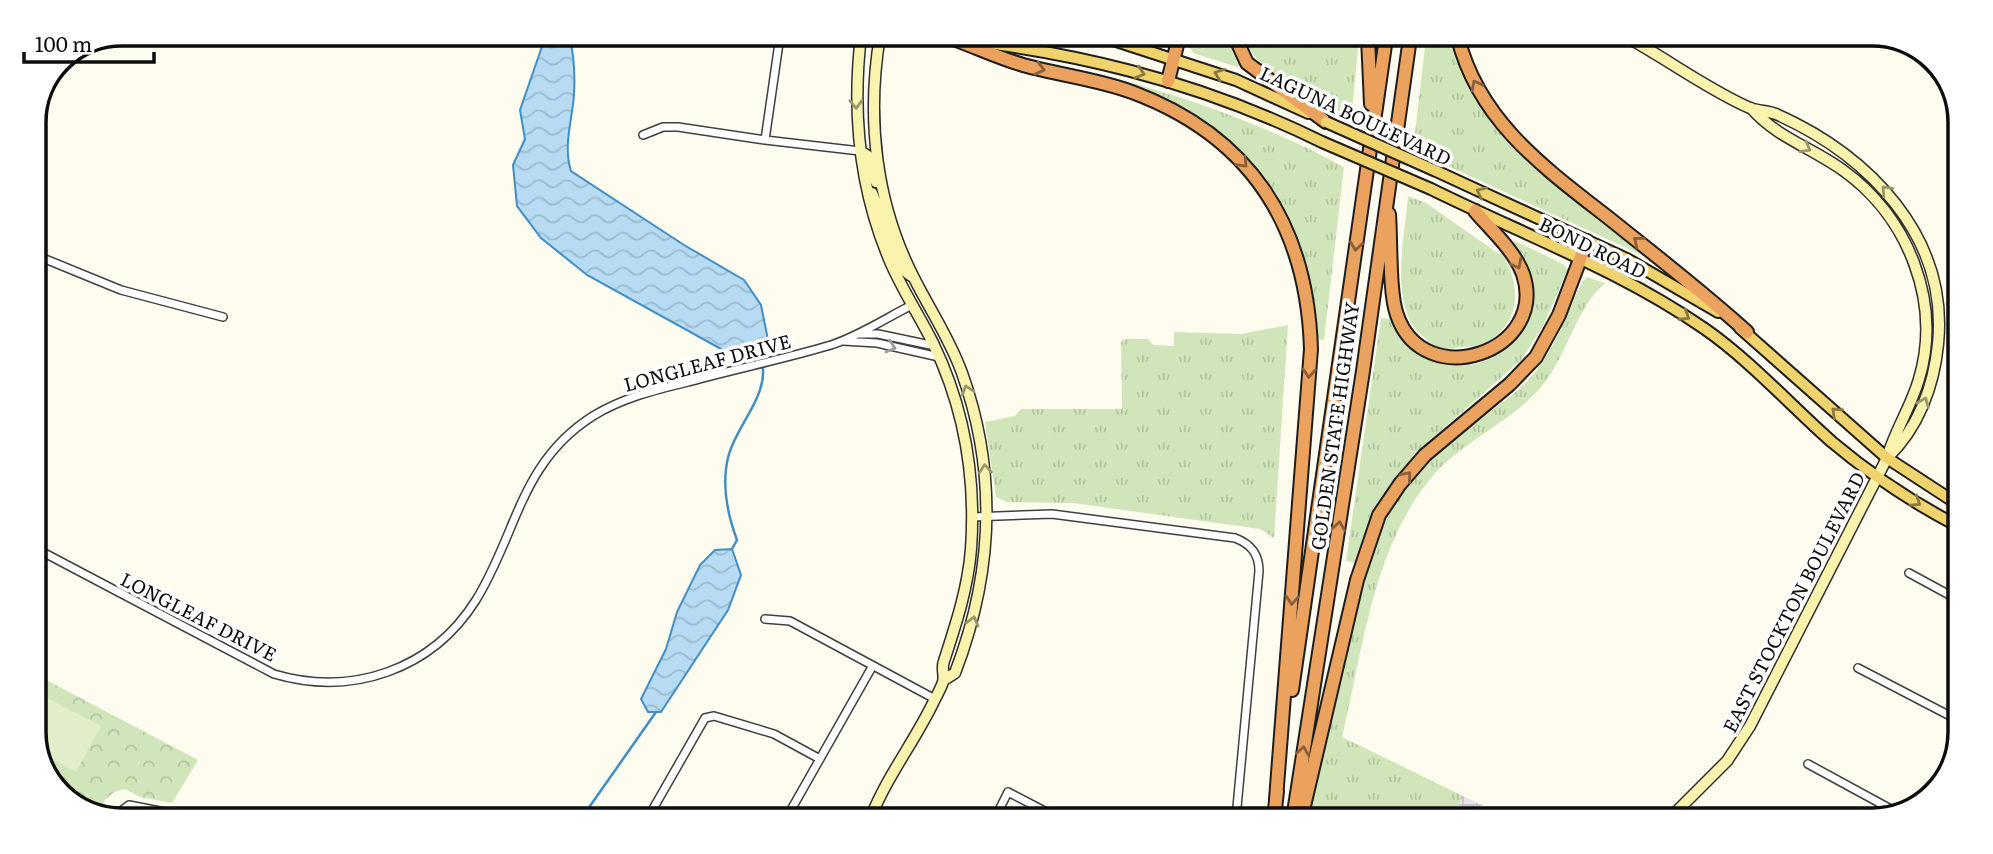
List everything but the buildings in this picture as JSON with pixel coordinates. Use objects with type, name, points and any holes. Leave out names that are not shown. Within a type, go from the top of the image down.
[{"type":"highway","points":[[969,45],[1021,64],[1130,91],[1172,110],[1212,134],[1246,165],[1270,197],[1289,232],[1302,270],[1310,309],[1311,349],[1276,799]]},
{"type":"highway","points":[[1168,81],[1177,45]]},
{"type":"highway","points":[[1239,45],[1247,64],[1326,122]]},
{"type":"highway","points":[[1368,45],[1372,128]]},
{"type":"highway","name":"GOLDEN STATE HIGHWAY","points":[[1275,808],[1385,45]]},
{"type":"highway","name":"GOLDEN STATE HIGHWAY","points":[[1295,808],[1363,371],[1408,45]]},
{"type":"highway","points":[[1461,45],[1481,96],[1517,144],[1690,282],[1746,332]]},
{"type":"highway","points":[[1387,186],[1393,294],[1397,316],[1408,335],[1425,349],[1446,357],[1468,358],[1489,352],[1519,321],[1525,299],[1524,277],[1516,257],[1475,211]]},
{"type":"highway","points":[[1304,808],[1357,580],[1379,515],[1400,484],[1425,455],[1527,368],[1554,325],[1583,259],[1587,241]]},
{"type":"main road","points":[[1001,45],[1064,53],[1168,81]]},
{"type":"main road","name":"LAGUNA BOULEVARD","points":[[1132,45],[1236,79],[1587,241]]},
{"type":"main road","name":"BOND ROAD","points":[[1168,81],[1261,114],[1583,259],[1644,291],[1707,330],[1767,378],[1833,443],[1878,476],[1948,520]]},
{"type":"main road","name":"BOND ROAD","points":[[1587,241],[1690,294],[1746,332],[1887,458],[1948,498]]},
{"type":"street","points":[[765,140],[779,45]]},
{"type":"street","points":[[860,45],[856,106],[867,187],[878,228],[912,305],[939,357],[963,429],[969,461],[972,517],[967,577],[958,620],[942,665],[944,680]]},
{"type":"street","points":[[875,808],[944,680],[955,673],[972,626],[984,572],[988,515],[984,459],[967,387],[940,325],[914,277],[893,228],[881,187],[874,106],[879,45]]},
{"type":"street","name":"EAST STOCKTON BOULEVARD","points":[[1641,45],[1751,108],[1776,115],[1844,155],[1868,172],[1891,195],[1919,239],[1938,303],[1937,357],[1928,391],[1904,442],[1887,458]]},
{"type":"street","name":"EAST STOCKTON BOULEVARD","points":[[1680,808],[1727,761],[1745,735],[1887,458],[1893,436],[1915,392],[1924,351],[1922,290],[1905,240],[1884,208],[1854,178],[1769,127],[1751,108]]},
{"type":"street","points":[[643,135],[663,127],[678,127],[860,151],[867,154],[874,180],[881,187]]},
{"type":"street","points":[[867,187],[876,196],[884,223],[893,228]]},
{"type":"street","points":[[878,228],[886,234],[902,270],[914,277]]},
{"type":"street","points":[[1905,240],[1916,247],[1930,295],[1938,303]]},
{"type":"street","points":[[46,259],[121,290],[223,317]]},
{"type":"street","name":"LONGLEAF DRIVE","points":[[46,554],[274,674],[315,682],[366,680],[407,666],[432,649],[457,626],[483,587],[533,477],[574,430],[626,399],[842,341],[912,305]]},
{"type":"street","points":[[855,334],[878,334],[934,346]]},
{"type":"street","name":"LONGLEAF DRIVE","points":[[842,341],[877,343],[939,357]]},
{"type":"street","points":[[972,517],[1076,516],[1235,538],[1251,546],[1257,556],[1259,571],[1237,808]]},
{"type":"street","points":[[1909,573],[1948,594]]},
{"type":"street","points":[[765,618],[790,621],[935,699]]},
{"type":"street","points":[[792,808],[872,667]]},
{"type":"street","points":[[1858,668],[1948,715]]},
{"type":"street","points":[[654,808],[693,734],[710,716],[774,734],[820,759]]},
{"type":"street","points":[[1808,764],[1887,807]]},
{"type":"street","points":[[1000,808],[1008,792],[1039,808]]},
{"type":"street","points":[[124,808],[129,804],[147,808]]},
{"type":"shaded area","points":[[1463,796],[1488,808],[1457,808]]},
{"type":"green space","points":[[1188,45],[1231,45],[1242,65],[1237,67],[1193,53]]},
{"type":"green space","points":[[1247,45],[1358,45],[1351,122],[1289,87],[1274,76]]},
{"type":"green space","points":[[1425,45],[1455,45],[1466,75],[1484,107],[1505,135],[1557,185],[1646,254],[1644,256],[1413,150]]},
{"type":"green space","points":[[1102,75],[1165,92],[1226,114],[1286,138],[1344,167],[1324,340],[1314,339],[1303,263],[1291,228],[1274,196],[1253,166],[1228,139],[1198,117],[1163,98],[1101,79]]},
{"type":"green space","points":[[1408,196],[1426,203],[1499,254],[1502,253],[1509,267],[1515,294],[1510,318],[1493,339],[1479,348],[1438,348],[1413,326],[1402,292],[1401,272]]},
{"type":"green space","points":[[1515,241],[1568,269],[1543,326],[1521,360],[1421,448],[1387,490],[1364,536],[1356,563],[1346,561],[1381,318],[1390,319],[1403,338],[1418,352],[1436,361],[1455,365],[1474,364],[1492,358],[1508,345],[1524,323],[1531,304],[1528,283],[1512,245]]},
{"type":"green space","points":[[1587,277],[1605,283],[1579,317],[1545,382],[1522,406],[1454,455],[1419,494],[1386,558],[1365,629],[1342,737],[1463,796],[1457,808],[1312,808],[1368,568],[1383,526],[1417,472],[1532,376],[1549,351],[1582,282]]},
{"type":"green space","points":[[1288,325],[1274,538],[1260,529],[1073,503],[1007,502],[996,497],[985,422],[1015,416],[1021,409],[1122,409],[1121,342],[1124,339],[1148,339],[1153,345],[1174,346],[1174,332],[1241,334]]},
{"type":"green space","points":[[46,680],[198,760],[172,803],[140,797],[125,789],[114,792],[104,801],[104,806],[75,793],[56,770],[47,747]]},
{"type":"green space","points":[[46,698],[101,726],[76,772],[50,757],[46,737]]},
{"type":"water","points":[[543,45],[571,45],[574,95],[568,143],[571,171],[684,245],[744,280],[761,305],[768,340],[761,358],[730,354],[587,275],[541,238],[517,206],[513,165],[525,139],[520,110]]},
{"type":"water","points":[[732,549],[741,575],[728,610],[661,712],[648,712],[641,699],[666,649],[677,612],[700,565],[715,550]]},
{"type":"waterway","points":[[732,549],[737,540],[730,519],[725,475],[733,442],[762,383],[761,358]]},
{"type":"waterway","points":[[589,808],[656,712]]}]
